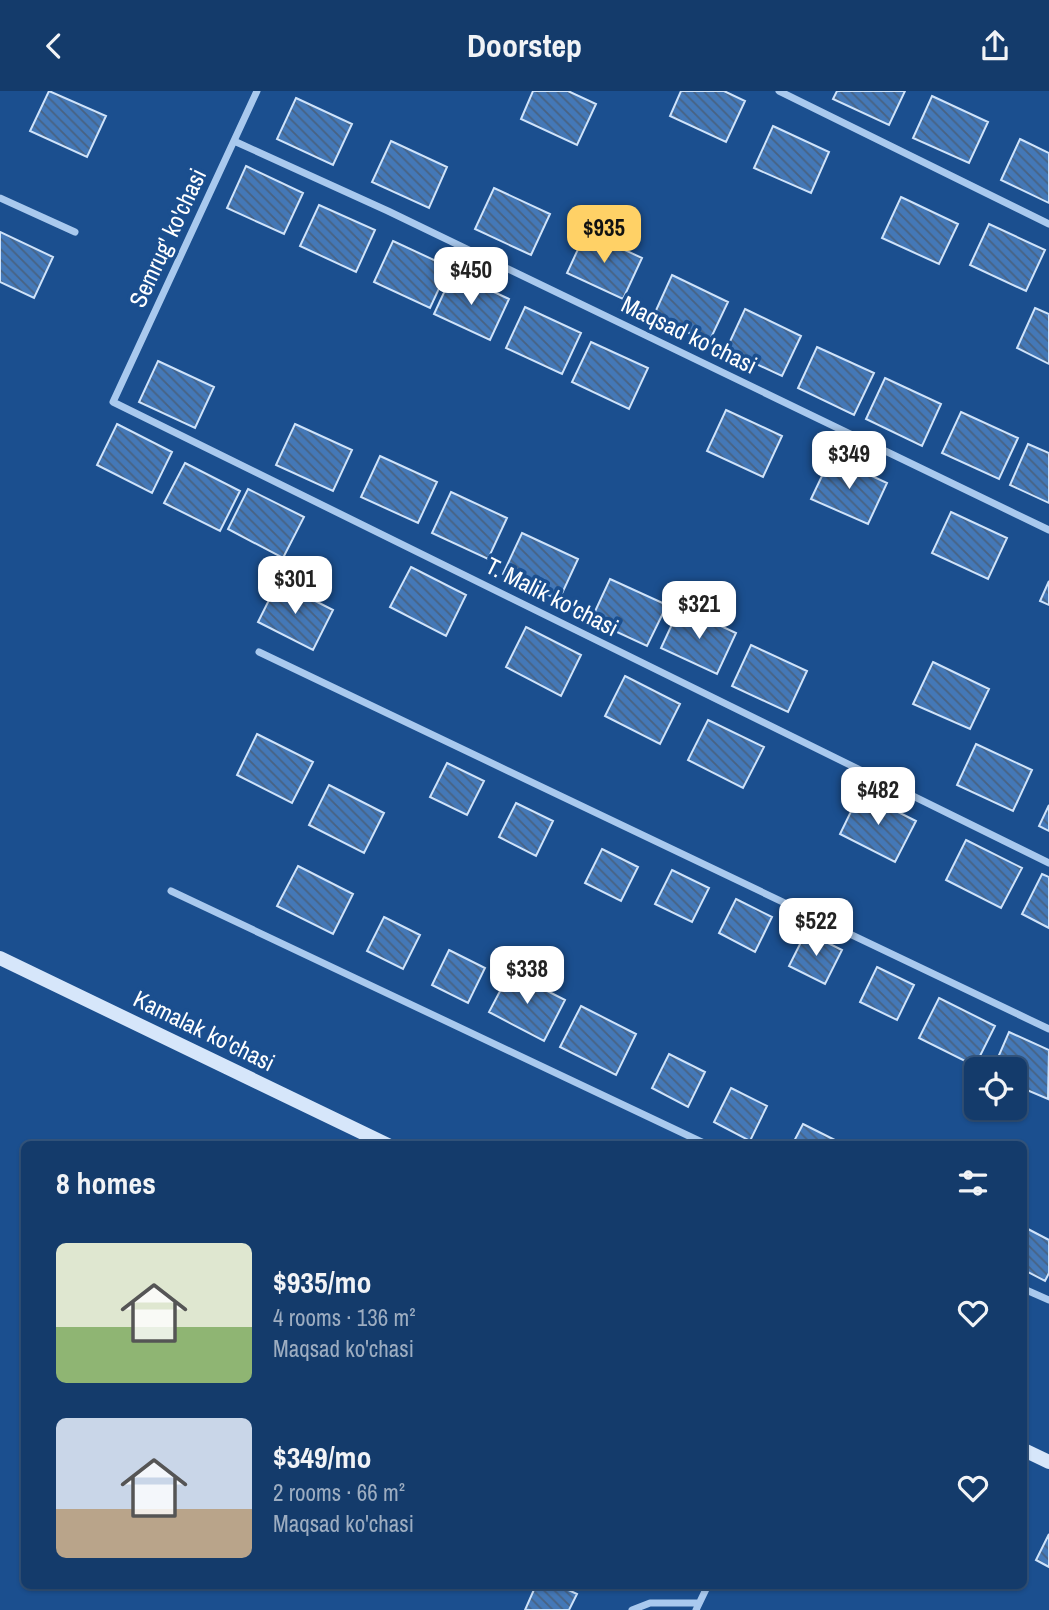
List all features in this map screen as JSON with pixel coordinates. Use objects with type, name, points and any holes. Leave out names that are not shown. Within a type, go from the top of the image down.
[{"type":"main road","name":"Kamalak ko'chasi","points":[[0,958],[380,1141]]},
{"type":"main road","points":[[1027,1451],[1049,1462]]},
{"type":"street","name":"Semrug' ko'chasi","points":[[113,402],[257,91]]},
{"type":"street","points":[[779,91],[1049,224]]},
{"type":"street","name":"Maqsad ko'chasi","points":[[234,141],[388,211],[1049,530]]},
{"type":"street","points":[[0,198],[75,232]]},
{"type":"street","name":"T. Malik ko'chasi","points":[[113,402],[1049,863]]},
{"type":"street","points":[[259,652],[1049,1029]]},
{"type":"street","points":[[171,891],[700,1141]]},
{"type":"street","points":[[1027,1290],[1049,1300]]},
{"type":"street","points":[[632,1610],[650,1603],[697,1607],[706,1589]]},
{"type":"building","points":[[49,91],[106,116],[87,157],[30,131]]},
{"type":"building","points":[[533,91],[568,91],[596,104],[577,145],[521,119]]},
{"type":"building","points":[[681,91],[724,91],[745,101],[726,142],[670,116]]},
{"type":"building","points":[[837,91],[905,91],[889,125],[833,99]]},
{"type":"building","points":[[932,96],[988,122],[969,163],[913,138]]},
{"type":"building","points":[[296,98],[352,124],[333,165],[277,139]]},
{"type":"building","points":[[773,126],[829,152],[811,193],[754,168]]},
{"type":"building","points":[[1020,139],[1049,153],[1049,203],[1001,180]]},
{"type":"building","points":[[391,141],[447,167],[429,208],[372,182]]},
{"type":"building","points":[[246,166],[303,193],[284,234],[227,208]]},
{"type":"building","points":[[494,188],[550,214],[531,255],[475,229]]},
{"type":"building","points":[[901,197],[958,224],[939,264],[882,238]]},
{"type":"building","points":[[319,205],[375,230],[356,272],[300,246]]},
{"type":"building","points":[[989,224],[1045,250],[1026,291],[970,265]]},
{"type":"building","points":[[0,232],[53,257],[34,298],[0,282]]},
{"type":"building","points":[[586,232],[642,258],[623,299],[567,273]]},
{"type":"building","points":[[393,241],[449,267],[430,308],[374,282]]},
{"type":"building","points":[[453,273],[509,299],[490,340],[434,314]]},
{"type":"building","points":[[672,275],[728,302],[709,342],[653,317]]},
{"type":"building","points":[[525,307],[581,333],[562,374],[506,348]]},
{"type":"building","points":[[1035,308],[1049,314],[1049,364],[1017,348]]},
{"type":"building","points":[[745,309],[801,336],[782,376],[726,350]]},
{"type":"building","points":[[591,342],[648,368],[629,409],[572,382]]},
{"type":"building","points":[[817,347],[874,373],[854,415],[798,388]]},
{"type":"building","points":[[158,361],[214,387],[195,428],[139,402]]},
{"type":"building","points":[[885,378],[941,404],[922,446],[866,419]]},
{"type":"building","points":[[726,410],[782,436],[763,477],[707,451]]},
{"type":"building","points":[[961,412],[1018,438],[999,479],[942,453]]},
{"type":"building","points":[[117,424],[172,452],[152,493],[97,465]]},
{"type":"building","points":[[295,424],[352,450],[333,491],[276,465]]},
{"type":"building","points":[[1028,444],[1049,453],[1049,503],[1010,485]]},
{"type":"building","points":[[380,456],[437,482],[418,523],[361,497]]},
{"type":"building","points":[[831,457],[887,483],[868,524],[811,499]]},
{"type":"building","points":[[185,463],[240,491],[220,531],[164,503]]},
{"type":"building","points":[[248,489],[304,517],[283,558],[228,529]]},
{"type":"building","points":[[451,492],[507,518],[488,559],[432,533]]},
{"type":"building","points":[[951,512],[1007,538],[988,579],[932,553]]},
{"type":"building","points":[[522,533],[578,559],[559,600],[503,574]]},
{"type":"building","points":[[411,567],[466,595],[446,636],[390,607]]},
{"type":"building","points":[[610,579],[667,605],[647,646],[591,620]]},
{"type":"building","points":[[1049,581],[1049,605],[1040,601]]},
{"type":"building","points":[[278,582],[333,610],[313,650],[258,622]]},
{"type":"building","points":[[680,607],[736,633],[717,674],[661,648]]},
{"type":"building","points":[[526,627],[581,655],[561,696],[506,667]]},
{"type":"building","points":[[751,645],[807,671],[788,712],[732,686]]},
{"type":"building","points":[[933,662],[989,689],[970,729],[913,704]]},
{"type":"building","points":[[625,676],[680,704],[660,744],[605,716]]},
{"type":"building","points":[[708,720],[764,747],[743,788],[688,760]]},
{"type":"building","points":[[257,734],[313,762],[292,803],[237,775]]},
{"type":"building","points":[[976,744],[1032,770],[1013,811],[957,785]]},
{"type":"building","points":[[447,763],[484,781],[467,815],[430,797]]},
{"type":"building","points":[[329,785],[384,813],[364,853],[309,825]]},
{"type":"building","points":[[860,793],[916,821],[895,862],[840,834]]},
{"type":"building","points":[[516,803],[553,821],[536,856],[499,837]]},
{"type":"building","points":[[1049,805],[1049,831],[1039,826]]},
{"type":"building","points":[[966,840],[1022,868],[1001,908],[946,880]]},
{"type":"building","points":[[602,849],[638,867],[621,901],[585,883]]},
{"type":"building","points":[[298,866],[353,894],[333,934],[277,906]]},
{"type":"building","points":[[672,870],[709,888],[692,922],[655,904]]},
{"type":"building","points":[[1042,874],[1049,877],[1049,928],[1022,914]]},
{"type":"building","points":[[736,899],[772,917],[755,952],[719,933]]},
{"type":"building","points":[[384,917],[420,935],[403,969],[367,951]]},
{"type":"building","points":[[806,932],[842,950],[825,984],[789,966]]},
{"type":"building","points":[[449,950],[485,968],[468,1003],[432,985]]},
{"type":"building","points":[[877,967],[914,985],[897,1020],[860,1002]]},
{"type":"building","points":[[510,972],[565,1000],[544,1041],[489,1012]]},
{"type":"building","points":[[939,998],[995,1026],[980,1057],[964,1057],[964,1060],[919,1038]]},
{"type":"building","points":[[581,1006],[636,1034],[616,1075],[560,1047]]},
{"type":"building","points":[[1009,1032],[1049,1050],[1048,1099],[1027,1090],[1027,1057],[998,1057]]},
{"type":"building","points":[[669,1054],[705,1072],[688,1107],[652,1088]]},
{"type":"building","points":[[731,1088],[767,1106],[750,1141],[714,1122]]},
{"type":"building","points":[[803,1124],[837,1141],[794,1141]]},
{"type":"building","points":[[1027,1229],[1049,1240],[1049,1273],[1045,1281],[1027,1272]]},
{"type":"building","points":[[1049,1534],[1049,1567],[1036,1560]]},
{"type":"building","points":[[534,1589],[566,1589],[577,1594],[569,1610],[525,1610]]}]
